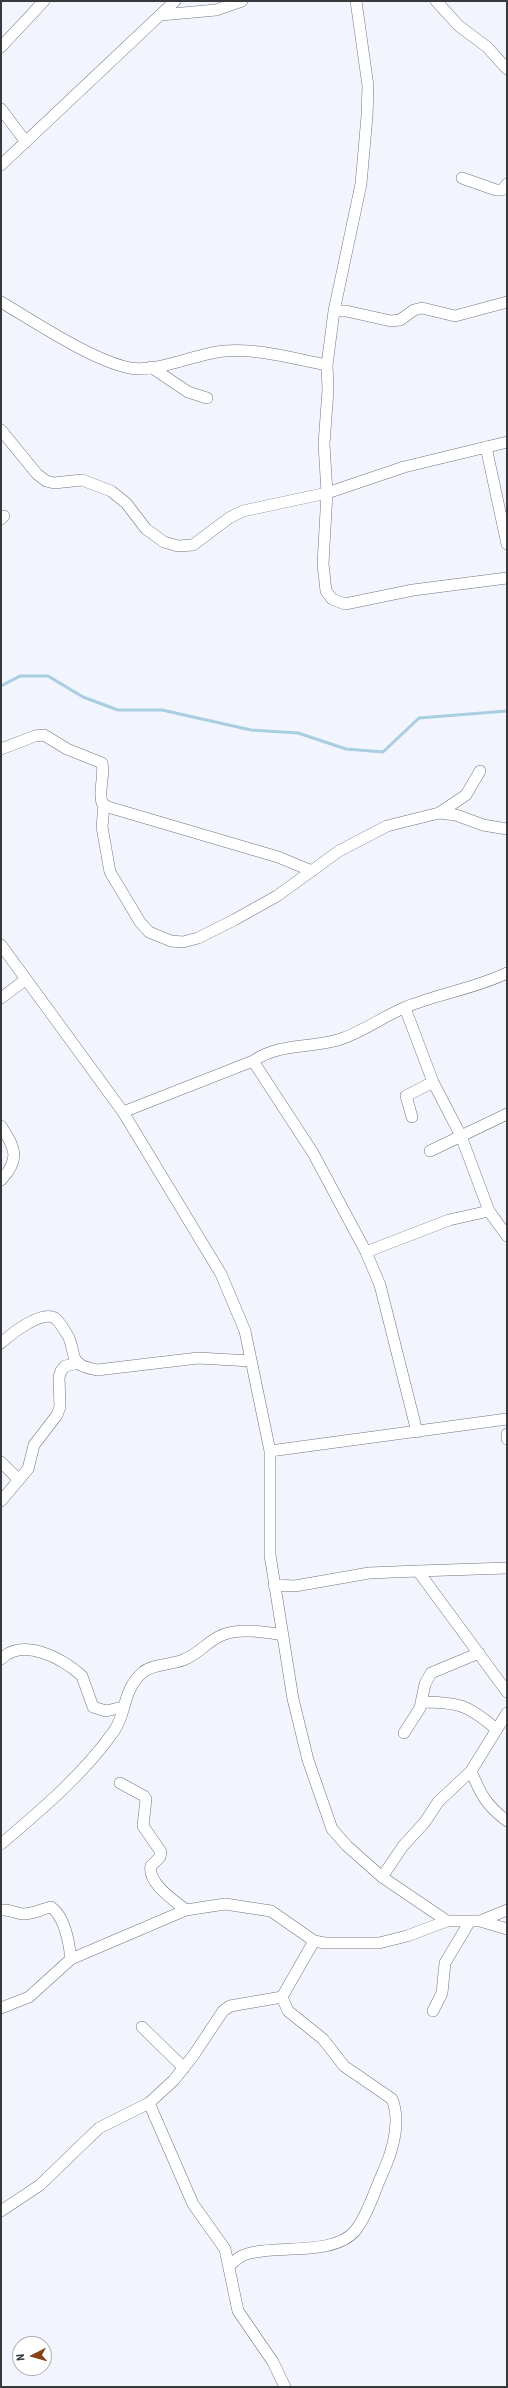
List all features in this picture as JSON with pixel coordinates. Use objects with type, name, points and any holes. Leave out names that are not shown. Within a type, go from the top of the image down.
[{"type":"street","points":[[1,165],[175,1]]},
{"type":"street","points":[[161,15],[216,10],[242,1]]},
{"type":"street","points":[[356,1],[368,86],[367,116],[361,184],[334,311],[327,365],[328,390],[324,444],[327,493],[323,564],[326,591],[332,599],[345,604],[413,590],[507,578]]},
{"type":"street","points":[[436,1],[459,26],[487,47],[507,69]]},
{"type":"street","points":[[1,48],[37,3]]},
{"type":"street","points":[[1,109],[26,142]]},
{"type":"street","points":[[462,178],[496,190],[502,190],[507,184]]},
{"type":"street","points":[[1,302],[82,348],[112,362],[131,368],[151,367],[226,351],[268,354],[327,365]]},
{"type":"street","points":[[334,311],[346,311],[391,321],[400,320],[414,310],[422,308],[455,316],[507,302]]},
{"type":"street","points":[[151,367],[188,392],[207,398]]},
{"type":"street","points":[[1,430],[28,464],[46,481],[54,483],[82,480],[111,491],[126,503],[146,530],[164,542],[178,546],[193,545],[228,518],[243,511],[327,493],[404,467],[507,442]]},
{"type":"street","points":[[486,447],[507,544]]},
{"type":"street","points":[[1,749],[43,734],[67,749],[102,763],[104,770],[100,798],[104,805],[102,828],[110,872],[140,922],[149,932],[171,941],[183,942],[198,938],[277,896],[364,836],[387,826],[440,813],[466,796],[480,771]]},
{"type":"street","points":[[104,805],[175,828],[278,857],[312,871]]},
{"type":"street","points":[[440,813],[456,815],[483,826],[507,829]]},
{"type":"street","points":[[483,826],[507,822]]},
{"type":"street","points":[[1,945],[25,980],[123,1112],[221,1274],[245,1331],[270,1451],[269,1533],[274,1585],[284,1635],[293,1699],[308,1760],[332,1829],[347,1846],[382,1877],[447,1921]]},
{"type":"street","points":[[123,1112],[253,1061],[266,1053],[287,1047],[309,1045],[340,1039],[405,1008],[487,983],[507,973]]},
{"type":"street","points":[[1,998],[25,980]]},
{"type":"street","points":[[405,1008],[433,1082],[461,1136],[489,1211],[507,1236]]},
{"type":"street","points":[[253,1061],[313,1153],[366,1252],[382,1292],[417,1432]]},
{"type":"street","points":[[412,1117],[405,1096],[433,1082]]},
{"type":"street","points":[[430,1151],[507,1114]]},
{"type":"street","points":[[1,1126],[12,1144],[15,1155],[7,1174],[1,1180]]},
{"type":"street","points":[[366,1252],[449,1220],[489,1211]]},
{"type":"street","points":[[1,1343],[39,1317],[48,1316],[55,1318],[68,1335],[73,1347],[75,1359],[79,1363],[97,1370],[110,1370],[198,1358],[251,1361]]},
{"type":"street","points":[[1,1501],[28,1469],[34,1445],[53,1421],[60,1407],[59,1377],[61,1371],[65,1366],[79,1363]]},
{"type":"street","points":[[270,1451],[507,1419]]},
{"type":"street","points":[[1,1462],[19,1480]]},
{"type":"street","points":[[274,1585],[294,1586],[369,1573],[418,1570],[507,1568]]},
{"type":"street","points":[[418,1570],[507,1692]]},
{"type":"street","points":[[1,1844],[87,1764],[116,1730],[123,1707],[134,1681],[144,1671],[183,1660],[198,1653],[218,1636],[236,1632],[284,1635]]},
{"type":"street","points":[[1,1659],[10,1651],[32,1649],[40,1651],[82,1676],[93,1707],[106,1712],[123,1707]]},
{"type":"street","points":[[404,1732],[417,1713],[425,1684],[431,1673],[479,1653]]},
{"type":"street","points":[[421,1702],[450,1702],[460,1705],[473,1711],[496,1729]]},
{"type":"street","points":[[382,1877],[403,1846],[425,1822],[438,1802],[471,1771],[507,1713]]},
{"type":"street","points":[[471,1771],[481,1795],[490,1808],[507,1821]]},
{"type":"street","points":[[120,1783],[144,1796],[146,1799],[143,1826],[161,1852],[160,1857],[151,1866],[151,1873],[159,1886],[186,1910]]},
{"type":"street","points":[[1,2008],[29,1996],[71,1959],[186,1910],[225,1904],[271,1911],[314,1941],[341,1944],[379,1943],[407,1936],[447,1921],[475,1921],[507,1929]]},
{"type":"street","points":[[1,1910],[7,1909],[21,1914],[28,1914],[51,1907],[60,1919],[70,1946],[71,1959]]},
{"type":"street","points":[[433,2011],[442,1994],[445,1963],[475,1921],[507,1910]]},
{"type":"street","points":[[282,1997],[314,1941]]},
{"type":"street","points":[[1,2211],[40,2185],[99,2128],[149,2103],[184,2068],[223,2011],[230,2006],[282,1997]]},
{"type":"street","points":[[229,2266],[243,2255],[256,2252],[295,2249],[335,2243],[343,2240],[355,2231],[386,2166],[395,2137],[396,2118],[392,2099],[344,2066],[324,2039],[288,2011],[282,1997]]},
{"type":"street","points":[[142,2027],[184,2068]]},
{"type":"street","points":[[149,2103],[194,2204],[204,2221],[217,2234],[225,2249],[238,2311],[273,2362],[285,2387]]},
{"type":"waterway","points":[[1,686],[20,676],[48,676],[83,697],[118,710],[162,710],[251,730],[298,733],[346,749],[383,752],[419,718],[507,711]]}]
